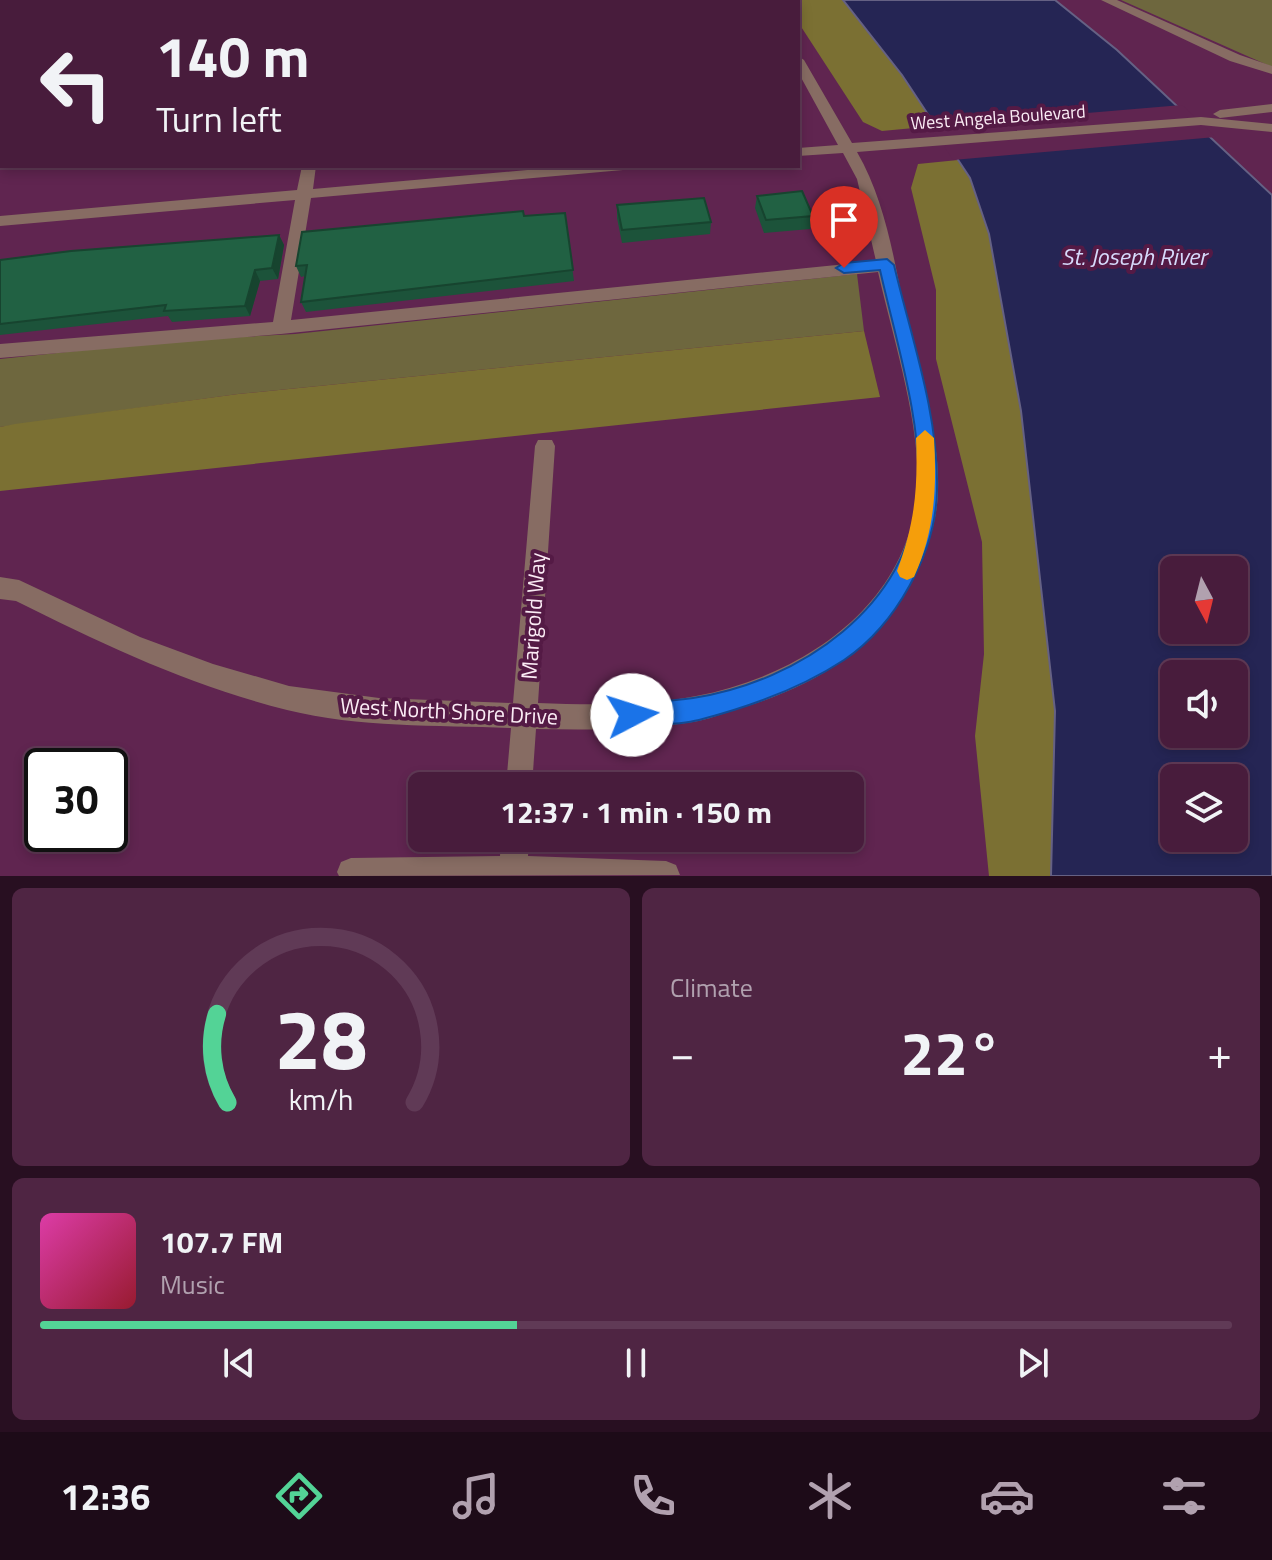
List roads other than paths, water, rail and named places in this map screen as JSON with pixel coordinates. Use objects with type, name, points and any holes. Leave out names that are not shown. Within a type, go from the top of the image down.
[{"type":"street","points":[[1107,0],[1235,58],[1272,70]]},
{"type":"street","points":[[1235,58],[1272,82]]},
{"type":"street","name":"West North Shore Drive","points":[[0,588],[19,591],[134,647],[213,676],[289,698],[379,711],[601,718],[696,709],[770,687],[838,651],[876,614],[906,574],[918,542],[928,493],[926,443],[865,179],[800,63]]},
{"type":"street","name":"West Angela Boulevard","points":[[1201,121],[1215,115],[1272,108]]},
{"type":"street","name":"West Angela Boulevard","points":[[800,152],[1201,121],[1272,128]]},
{"type":"street","points":[[281,328],[309,168]]},
{"type":"street","points":[[0,221],[306,194],[486,172],[577,168]]},
{"type":"street","points":[[0,351],[281,328],[887,265]]},
{"type":"street","name":"Marigold Way","points":[[520,772],[545,446]]},
{"type":"street","points":[[512,873],[514,852]]},
{"type":"street","points":[[351,872],[666,875]]},
{"type":"water","name":"St. Joseph River","points":[[843,0],[1055,0],[1117,50],[1272,195],[1272,876],[1051,876],[1055,711],[1021,411],[989,234],[970,178],[902,75]]}]
